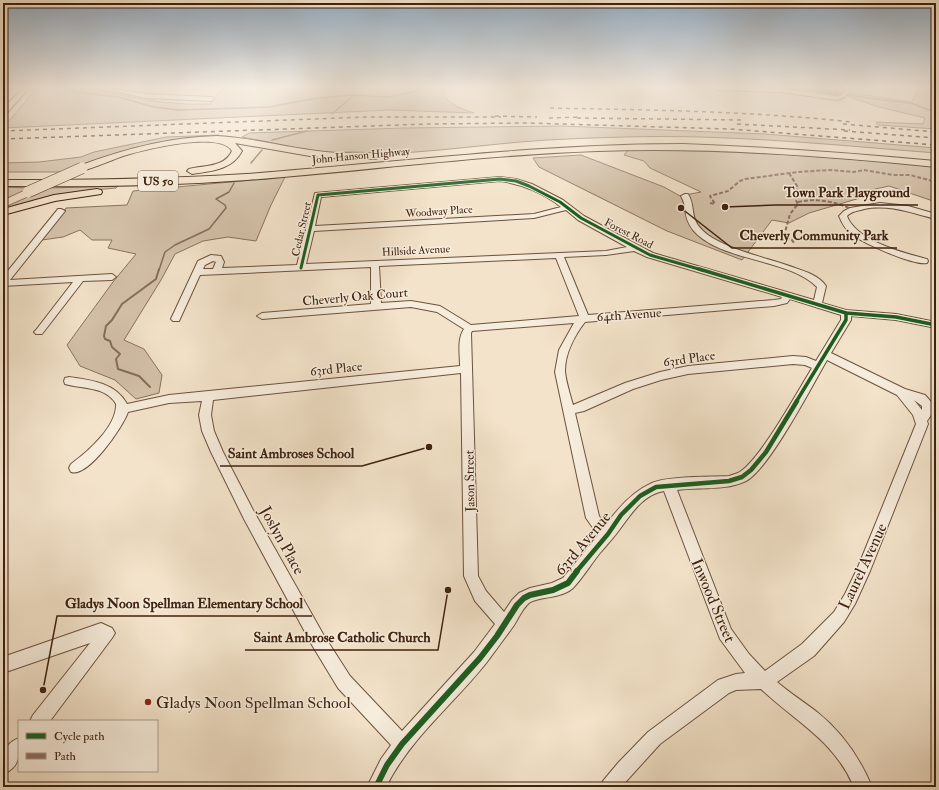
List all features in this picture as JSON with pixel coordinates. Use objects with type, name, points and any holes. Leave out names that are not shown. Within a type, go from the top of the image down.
[{"type":"highway","points":[[3,204],[115,156],[148,147],[180,141],[212,139],[247,141],[287,150],[331,156],[432,154]]},
{"type":"highway","points":[[85,168],[136,152],[183,143],[218,141],[232,144],[236,150],[234,157],[219,166],[165,174]]},
{"type":"highway","name":"John Hanson Highway","points":[[3,175],[87,176],[165,174],[268,168],[555,144],[670,141],[792,146],[936,158]]},
{"type":"highway","name":"John Hanson Highway","points":[[3,183],[144,182],[303,172],[517,153],[632,148],[750,149],[936,164]]},
{"type":"highway","points":[[3,212],[37,202],[79,194],[278,176],[303,172]]},
{"type":"highway","points":[[3,204],[24,194]]},
{"type":"street","name":"Forest Road","points":[[318,194],[500,178],[523,183],[567,207],[581,218],[634,248],[650,255],[846,313],[896,317],[936,325]]},
{"type":"street","name":"Cedar Street","points":[[301,268],[318,194]]},
{"type":"street","points":[[685,196],[689,203],[689,214],[691,221],[698,231],[710,240],[728,249],[818,280],[822,286],[818,305]]},
{"type":"street","points":[[924,261],[902,254],[863,238],[847,227],[843,220],[844,216],[852,210],[883,204],[906,207],[936,217]]},
{"type":"street","name":"Woodway Place","points":[[310,229],[399,225],[434,221],[528,216],[545,214],[567,207]]},
{"type":"street","points":[[3,282],[61,211]]},
{"type":"street","name":"Hillside Avenue","points":[[198,272],[560,255],[614,252],[634,248]]},
{"type":"street","points":[[560,255],[584,317],[570,338],[560,365],[563,392],[569,410],[593,518],[600,528],[608,534]]},
{"type":"street","points":[[176,319],[203,261],[214,257],[218,258],[220,262],[217,272]]},
{"type":"street","points":[[375,264],[376,306]]},
{"type":"street","points":[[3,282],[112,277]]},
{"type":"street","points":[[39,332],[80,279]]},
{"type":"street","name":"64th Avenue","points":[[469,328],[559,321],[584,317],[774,303],[784,301],[787,296]]},
{"type":"street","name":"Cheverly Oak Court","points":[[262,316],[411,304],[431,306],[449,314],[469,328]]},
{"type":"street","name":"63rd Avenue","points":[[376,787],[387,765],[402,744],[480,658],[506,624],[517,605],[524,598],[553,590],[568,583],[595,548],[608,534],[621,515],[640,496],[656,487],[729,481],[742,477],[751,470],[766,452],[822,360],[846,320],[846,313]]},
{"type":"street","name":"Jason Street","points":[[469,328],[465,337],[471,576],[474,587],[481,598],[506,624]]},
{"type":"street","name":"63rd Place","points":[[569,410],[580,408],[647,380],[688,370],[793,360],[822,360]]},
{"type":"street","name":"Laurel Avenue","points":[[765,681],[808,650],[839,617],[850,599],[922,424],[921,420],[901,392],[858,370],[822,360]]},
{"type":"street","name":"63rd Place","points":[[122,409],[162,400],[466,369]]},
{"type":"street","points":[[70,381],[87,384],[114,393],[122,409],[120,416],[105,440],[90,456],[75,468]]},
{"type":"street","name":"Joslyn Place","points":[[208,396],[205,415],[208,431],[252,520],[289,587],[334,667],[344,681],[354,694],[402,744]]},
{"type":"street","name":"Inwood Street","points":[[668,485],[725,634],[733,648],[784,699],[813,720],[829,736],[853,766],[863,787]]},
{"type":"street","points":[[3,665],[101,631],[106,633],[40,720]]},
{"type":"street","points":[[609,787],[654,738],[724,686],[736,682],[765,681]]},
{"type":"street","points":[[3,763],[5,764],[18,748]]},
{"type":"shaded area","points":[[6,125],[70,125],[3,128]]},
{"type":"shaded area","points":[[878,125],[936,125],[936,129]]},
{"type":"shaded area","points":[[562,126],[765,134],[936,148],[936,153],[781,141],[664,136],[546,140],[416,152],[353,154],[311,150],[242,137],[249,133],[404,128]]},
{"type":"shaded area","points":[[219,135],[172,140],[133,148],[65,172],[3,172],[3,163],[39,162],[81,157],[94,152],[166,137]]},
{"type":"shaded area","points":[[628,150],[782,154],[936,167],[936,202],[889,186],[871,190],[860,198],[809,213],[789,223],[772,220],[742,260],[667,231],[539,167],[533,158],[581,155],[664,187],[680,196],[701,192],[650,168],[644,161],[624,155]]},
{"type":"shaded area","points":[[285,177],[256,241],[228,237],[203,241],[175,254],[161,280],[124,340],[144,349],[162,375],[159,393],[136,399],[115,380],[80,366],[67,345],[113,282],[136,254],[108,248],[112,240],[92,240],[80,230],[63,237],[42,240],[66,208],[127,205],[133,191]]},
{"type":"shaded area","points":[[118,186],[116,188],[94,190],[7,209],[5,207],[48,188]]},
{"type":"shaded area","points":[[3,187],[29,188],[3,200]]},
{"type":"waterway","points":[[272,140],[307,131]]},
{"type":"waterway","points":[[251,163],[262,150]]},
{"type":"waterway","points":[[159,270],[165,252],[175,245],[209,229],[226,208],[225,205],[216,199],[229,192],[234,183]]},
{"type":"waterway","points":[[150,387],[139,376],[118,369],[116,359],[120,354],[112,347],[110,341],[105,339],[104,336],[106,326],[112,320],[122,304],[156,279],[159,269]]},
{"type":"railway","points":[[3,131],[162,125]]},
{"type":"railway","points":[[3,139],[403,125]]},
{"type":"railway","points":[[590,125],[730,129],[936,145]]},
{"type":"railway","points":[[753,125],[850,130]]},
{"type":"railway","points":[[853,125],[936,132]]},
{"type":"railway","points":[[844,131],[936,138]]},
{"type":"marked path","points":[[710,203],[715,204],[710,196],[728,191],[740,181],[745,179],[798,172],[830,170],[854,172],[864,170],[893,175],[910,175],[936,182]]},
{"type":"marked path","points":[[789,173],[797,186],[795,199],[798,204],[790,214],[784,236],[792,240],[794,243]]},
{"type":"marked path","points":[[798,202],[824,200],[838,203],[849,208]]},
{"type":"cycle path","points":[[301,268],[318,195],[500,179],[516,181],[529,186],[560,202],[581,218],[650,255],[846,313],[896,317],[936,325]]},
{"type":"cycle path","points":[[376,787],[387,765],[402,744],[480,658],[497,636],[517,605],[524,598],[530,595],[553,590],[568,583],[595,548],[608,534],[621,515],[640,496],[656,487],[729,481],[742,477],[751,470],[766,452],[846,320],[846,313]]},
{"type":"place","name":"Town Park Playground","points":[[725,207]]},
{"type":"place","name":"Cheverly Community Park","points":[[681,208]]},
{"type":"place","name":"Saint Ambroses School","points":[[429,447]]},
{"type":"place","name":"Saint Ambrose Catholic Church","points":[[448,590]]},
{"type":"place","name":"Gladys Noon Spellman Elementary School","points":[[43,690]]},
{"type":"place","name":"Gladys Noon Spellman School","points":[[148,702]]}]
